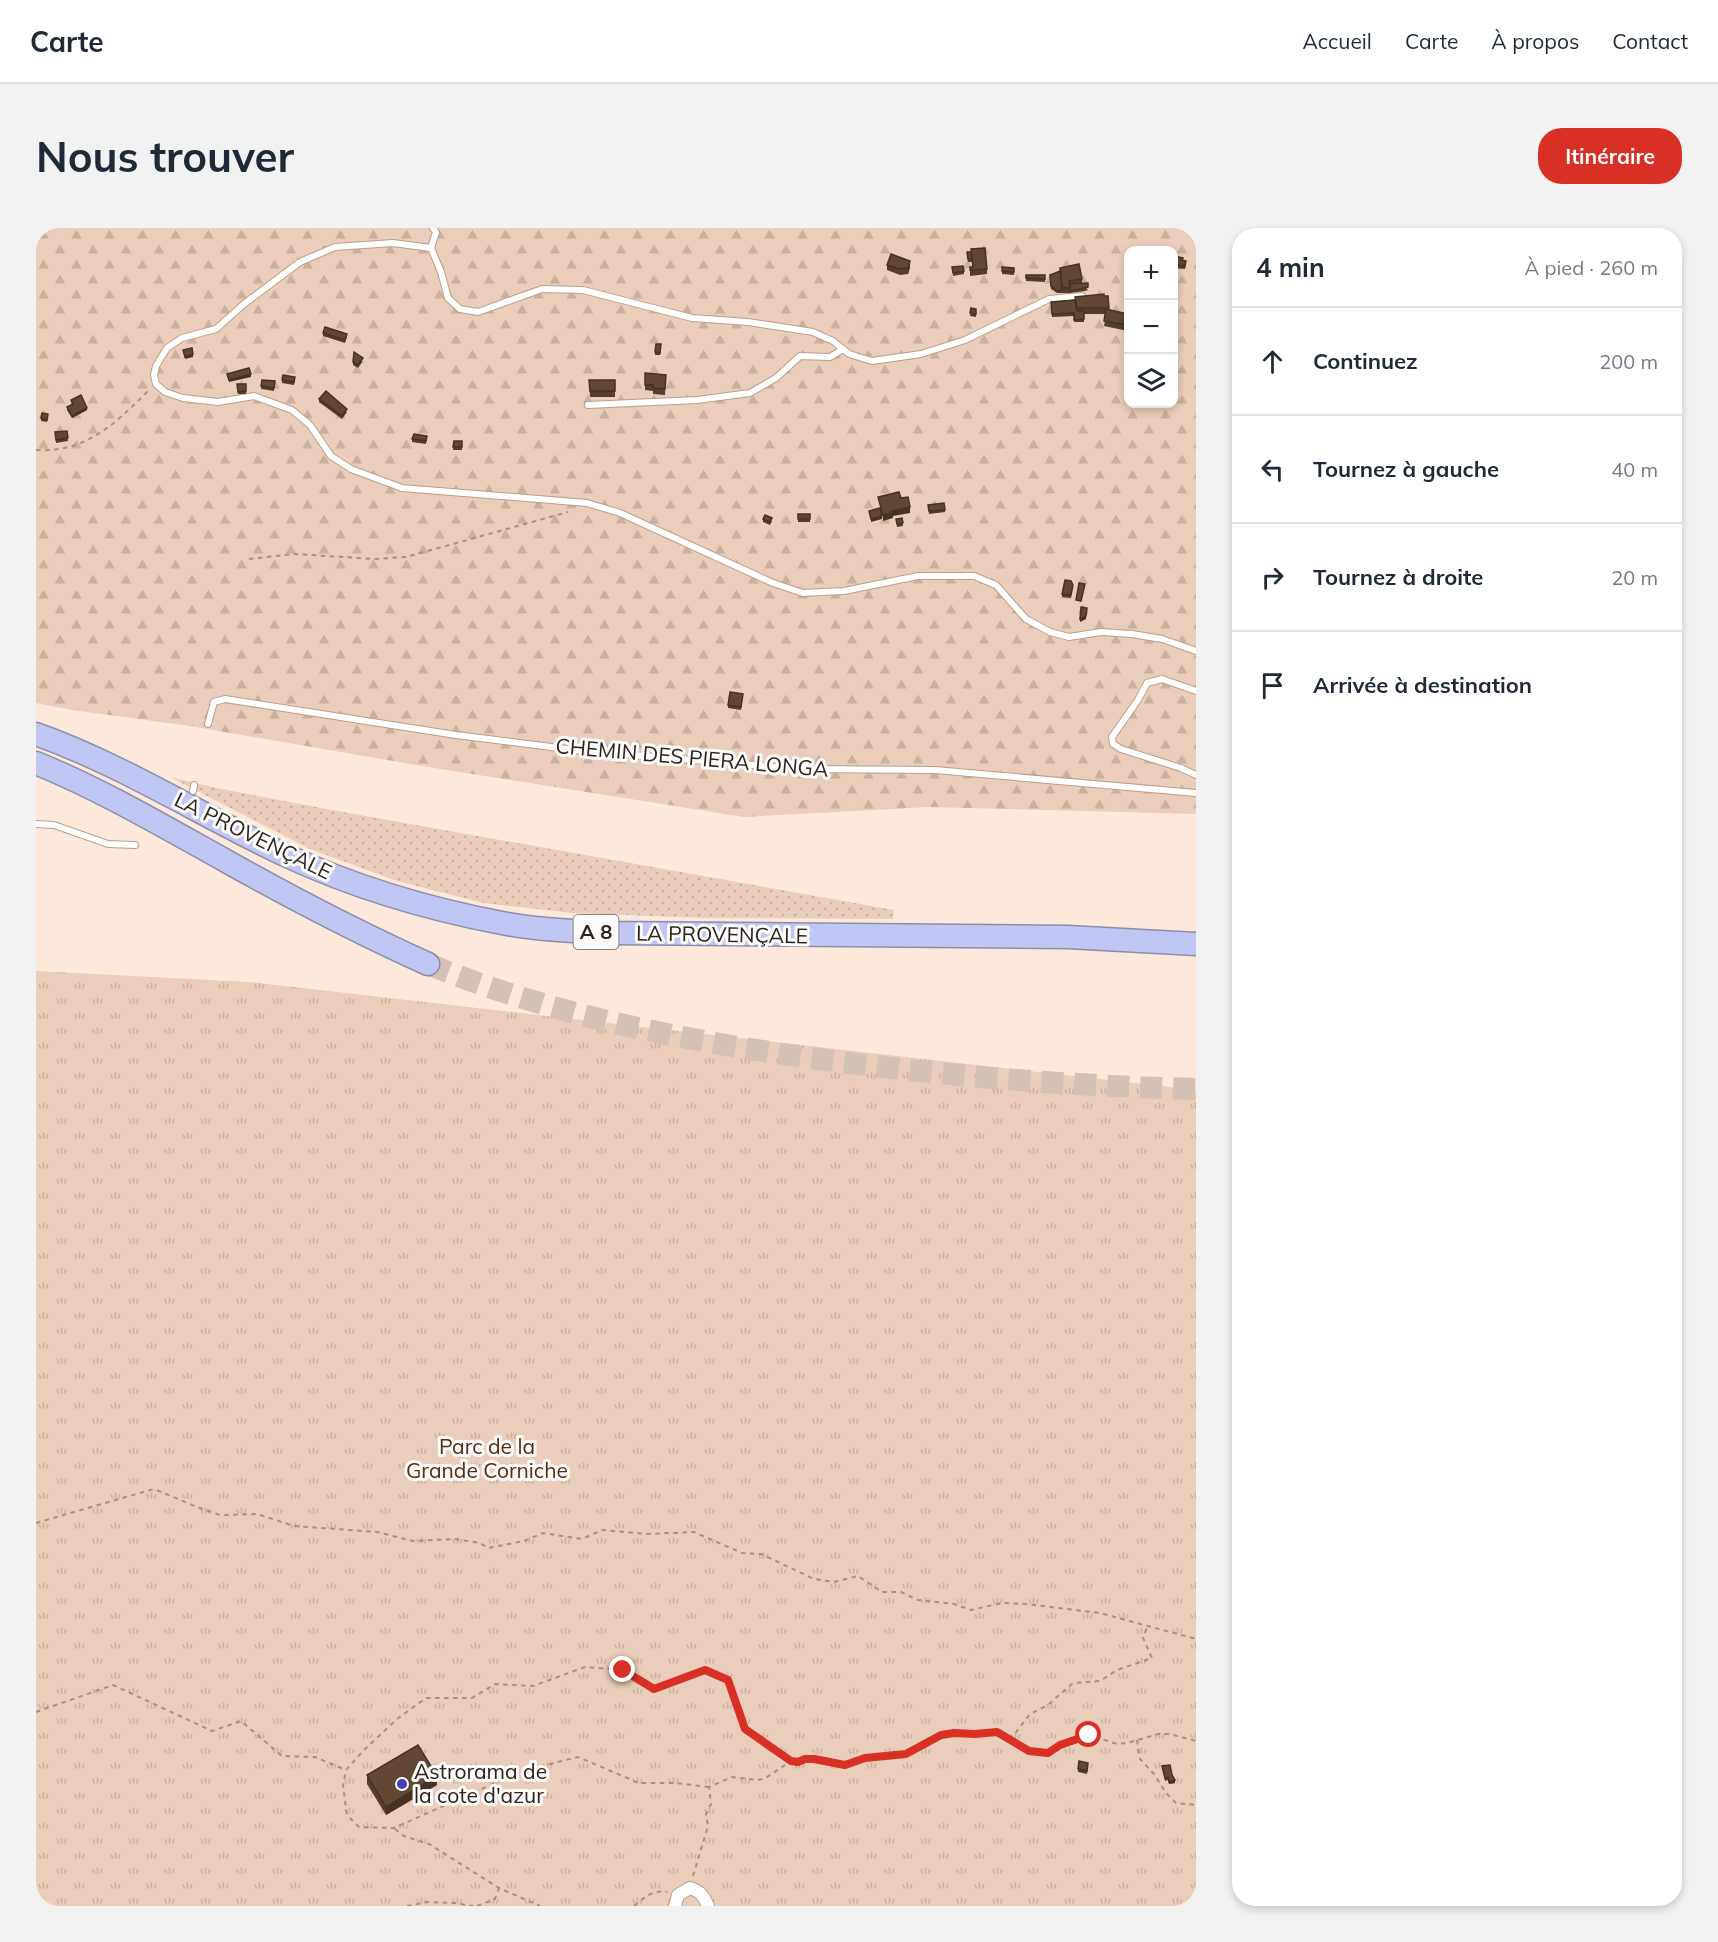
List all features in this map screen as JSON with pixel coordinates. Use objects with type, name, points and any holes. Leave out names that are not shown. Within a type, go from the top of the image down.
[{"type":"highway","name":"LA PROVENÇALE","points":[[36,734],[121,771],[286,856],[330,874],[401,899],[503,923],[610,933],[1068,937],[1196,944]]},
{"type":"highway","name":"LA PROVENÇALE","points":[[36,763],[78,780],[134,808],[354,930],[429,964]]},
{"type":"street","points":[[676,1900],[690,1888],[704,1896],[708,1906]]},
{"type":"lane","points":[[433,228],[436,232],[431,248],[448,298],[460,309],[478,312],[542,289],[583,290],[692,318],[748,322],[813,332],[833,341],[849,354],[872,361],[921,354],[965,340],[1049,299],[1090,296]]},
{"type":"lane","points":[[431,248],[393,243],[335,246],[300,262],[216,328],[182,338],[167,348],[156,366],[154,375],[156,384],[165,392],[183,398],[218,402],[254,396],[292,411],[310,425],[331,456],[351,469],[402,488],[587,503],[620,513],[773,583],[803,593],[844,591],[918,576],[974,576],[996,585],[1026,619],[1050,632],[1070,637],[1101,632],[1132,634],[1162,639],[1196,651]]},
{"type":"lane","points":[[588,405],[697,400],[750,393],[776,378],[800,356],[830,357],[843,349]]},
{"type":"lane","points":[[1196,691],[1162,679],[1147,683],[1112,737],[1113,744],[1121,749],[1196,775]]},
{"type":"lane","name":"CHEMIN DES PIERA LONGA","points":[[208,724],[214,702],[225,699],[456,735],[583,751],[802,769],[935,770],[1196,793]]},
{"type":"lane","points":[[36,824],[54,825],[108,844],[135,845]]},
{"type":"path","points":[[36,450],[45,451],[80,445],[102,434],[156,384]]},
{"type":"path","points":[[249,559],[294,554],[375,559],[406,558],[574,510],[587,503]]},
{"type":"path","points":[[36,1523],[154,1489],[220,1515],[257,1514],[294,1526],[377,1532],[413,1541],[455,1539],[480,1543],[488,1548],[524,1541],[543,1533],[582,1539],[603,1530],[647,1534],[694,1532],[742,1553],[761,1554],[814,1579],[834,1582],[858,1576],[882,1592],[901,1592],[918,1600],[954,1604],[971,1610],[1002,1603],[1100,1613],[1196,1639]]},
{"type":"path","points":[[1010,1740],[1030,1714],[1048,1705],[1073,1683],[1100,1682],[1117,1670],[1152,1658],[1143,1638],[1149,1625]]},
{"type":"path","points":[[791,1761],[764,1779],[732,1777],[709,1787],[676,1783],[639,1783],[578,1757],[522,1771],[394,1828],[359,1827],[347,1815],[343,1786],[346,1770],[397,1719],[426,1698],[472,1698],[495,1684],[533,1686],[585,1667],[623,1670],[654,1689],[705,1670],[728,1680],[745,1729],[791,1761],[798,1762],[814,1759],[845,1765],[865,1758],[906,1754],[941,1735],[954,1733],[997,1732],[1029,1751],[1048,1753],[1060,1745],[1089,1735],[1117,1744],[1158,1734],[1170,1734],[1196,1741]]},
{"type":"path","points":[[36,1712],[113,1685],[212,1731],[241,1721],[282,1756],[315,1757],[346,1770]]},
{"type":"path","points":[[1137,1740],[1140,1759],[1154,1774],[1166,1793],[1176,1803],[1196,1805]]},
{"type":"path","points":[[690,1888],[708,1826],[706,1814],[711,1804],[709,1787]]},
{"type":"path","points":[[394,1828],[404,1836],[429,1844],[499,1888],[540,1906]]},
{"type":"path","points":[[407,1906],[428,1902],[475,1906],[495,1899],[499,1888]]},
{"type":"path","points":[[634,1906],[647,1895],[659,1890],[676,1900]]},
{"type":"green space","points":[[36,228],[1190,228],[1196,237],[1196,814],[928,807],[744,817],[422,766],[190,726],[36,703]]},
{"type":"green space","points":[[170,777],[332,810],[894,910],[893,919],[704,918],[572,913],[483,903],[397,881],[310,849]]},
{"type":"green space","name":"Parc de la Grande Corniche","points":[[36,971],[249,982],[1196,1090],[1196,1906],[36,1906]]},
{"type":"building","points":[[985,248],[987,269],[970,270],[970,267],[973,267],[971,249]]},
{"type":"building","points":[[967,252],[971,252],[972,259],[968,259]]},
{"type":"building","points":[[891,254],[910,261],[908,268],[900,269],[887,265]]},
{"type":"building","points":[[1178,257],[1186,261],[1185,266],[1178,265]]},
{"type":"building","points":[[1079,264],[1082,279],[1069,281],[1070,288],[1062,287],[1060,268]]},
{"type":"building","points":[[963,266],[964,271],[953,273],[952,267]]},
{"type":"building","points":[[1002,267],[1014,268],[1014,272],[1002,271]]},
{"type":"building","points":[[1060,271],[1062,290],[1057,291],[1051,286],[1050,275]]},
{"type":"building","points":[[1026,275],[1045,275],[1045,279],[1026,278]]},
{"type":"building","points":[[1088,283],[1088,287],[1070,291],[1070,284]]},
{"type":"building","points":[[1104,294],[1108,296],[1109,308],[1077,308],[1075,297]]},
{"type":"building","points":[[1075,300],[1077,311],[1084,311],[1084,319],[1074,320],[1074,313],[1052,314],[1051,302]]},
{"type":"building","points":[[971,308],[976,309],[976,314],[970,313]]},
{"type":"building","points":[[1106,309],[1124,313],[1124,324],[1104,321]]},
{"type":"building","points":[[325,327],[347,334],[345,340],[323,333]]},
{"type":"building","points":[[656,344],[661,344],[660,353],[655,352]]},
{"type":"building","points":[[192,348],[193,354],[185,357],[183,350]]},
{"type":"building","points":[[354,352],[363,358],[358,365],[353,362]]},
{"type":"building","points":[[249,368],[251,374],[229,380],[227,374]]},
{"type":"building","points":[[645,373],[666,375],[665,389],[645,385]]},
{"type":"building","points":[[283,375],[295,377],[294,382],[282,380]]},
{"type":"building","points":[[262,380],[275,381],[274,388],[261,386]]},
{"type":"building","points":[[589,380],[615,380],[615,391],[590,391]]},
{"type":"building","points":[[237,384],[246,384],[246,391],[238,392]]},
{"type":"building","points":[[326,391],[347,409],[342,416],[319,399]]},
{"type":"building","points":[[81,395],[87,408],[72,416],[67,407],[73,404],[71,400]]},
{"type":"building","points":[[42,413],[48,414],[47,420],[41,418]]},
{"type":"building","points":[[67,431],[68,438],[56,440],[55,432]]},
{"type":"building","points":[[414,434],[427,436],[426,441],[412,439]]},
{"type":"building","points":[[454,441],[462,441],[462,447],[453,447]]},
{"type":"building","points":[[899,492],[901,498],[908,497],[910,507],[883,515],[878,497]]},
{"type":"building","points":[[944,503],[945,510],[929,511],[928,505]]},
{"type":"building","points":[[880,508],[882,516],[871,519],[869,511]]},
{"type":"building","points":[[798,514],[810,514],[810,519],[798,519]]},
{"type":"building","points":[[765,515],[772,518],[770,522],[763,519]]},
{"type":"building","points":[[902,518],[903,523],[897,524],[896,519]]},
{"type":"building","points":[[1065,580],[1071,581],[1073,585],[1071,595],[1062,594]]},
{"type":"building","points":[[1079,583],[1085,584],[1081,601],[1076,600]]},
{"type":"building","points":[[1081,607],[1087,608],[1086,616],[1080,619]]},
{"type":"building","points":[[730,692],[743,694],[741,707],[728,705]]},
{"type":"building","name":"Astrorama de la cote d'azur","points":[[418,1745],[437,1776],[386,1807],[367,1775]]},
{"type":"building","points":[[1079,1761],[1088,1763],[1087,1771],[1078,1769]]},
{"type":"building","points":[[1170,1765],[1175,1780],[1169,1782],[1168,1777],[1165,1778],[1162,1766]]},
{"type":"tunnel","points":[[428,964],[476,983],[574,1013],[723,1044],[917,1071],[1057,1083],[1196,1089]]},
{"type":"place","name":"Astrorama de la cote d'azur","points":[[402,1784]]},
{"type":"route","points":[[623,1670],[654,1689],[705,1670],[728,1680],[745,1729],[791,1761],[798,1762],[814,1759],[845,1765],[865,1758],[906,1754],[941,1735],[954,1733],[997,1732],[1029,1751],[1048,1753],[1060,1745],[1089,1735]]}]
